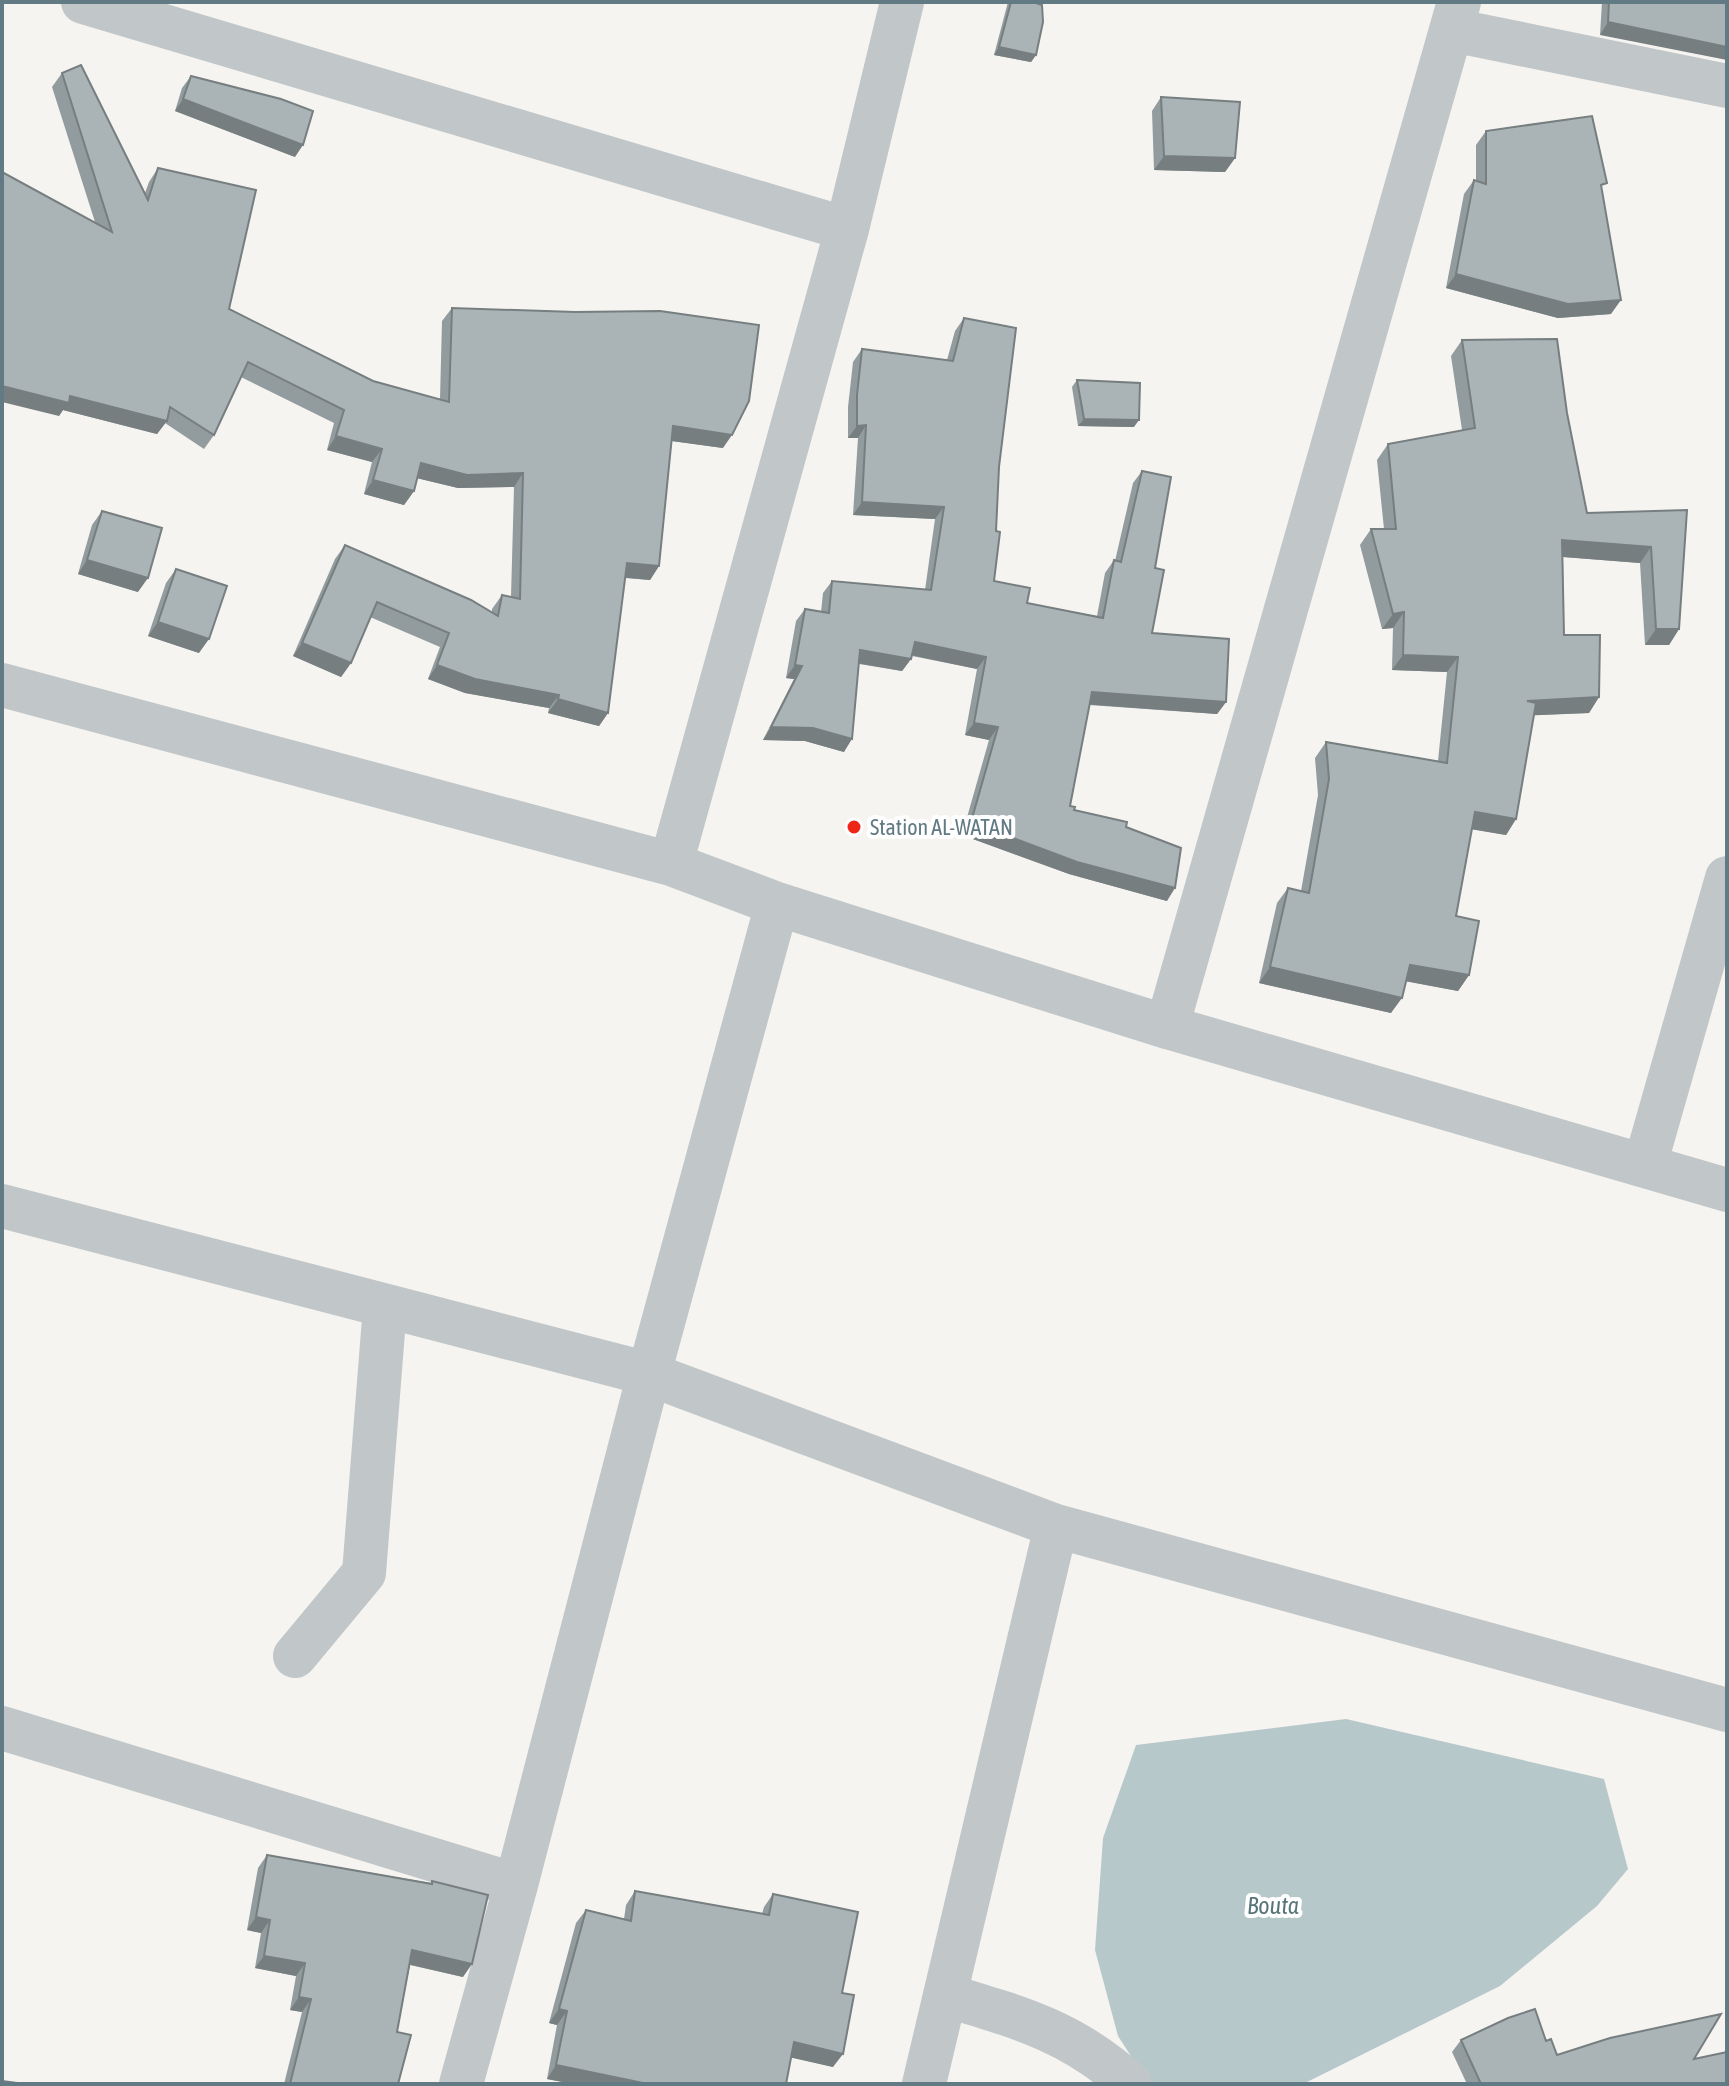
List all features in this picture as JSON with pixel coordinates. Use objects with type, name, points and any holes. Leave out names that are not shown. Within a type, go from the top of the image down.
[{"type":"street","points":[[83,2],[847,229]]},
{"type":"street","points":[[671,864],[847,229],[902,2]]},
{"type":"street","points":[[1167,1027],[1456,16],[1727,86]]},
{"type":"street","points":[[2,685],[671,864],[777,904],[1167,1027],[1727,1190]]},
{"type":"street","points":[[1645,1165],[1727,878]]},
{"type":"street","points":[[461,2084],[777,904]]},
{"type":"street","points":[[2,1206],[649,1374],[1056,1526],[1727,1710]]},
{"type":"street","points":[[295,1656],[364,1573],[385,1306]]},
{"type":"street","points":[[924,2084],[1056,1526]]},
{"type":"street","points":[[2,1728],[516,1885]]},
{"type":"street","points":[[945,1995],[1048,2028],[1080,2045],[1130,2084]]},
{"type":"water","name":"Bouta","points":[[1346,1719],[1604,1779],[1628,1869],[1597,1906],[1500,1986],[1303,2084],[1149,2084],[1118,2036],[1095,1950],[1103,1838],[1136,1745]]},
{"type":"building","points":[[1011,2],[1042,5],[1043,22],[1036,55],[999,47]]},
{"type":"building","points":[[1609,2],[1727,2],[1727,47],[1608,22]]},
{"type":"building","points":[[81,65],[148,200],[158,168],[256,190],[229,309],[373,381],[449,402],[452,308],[660,311],[759,325],[749,401],[732,435],[673,426],[659,566],[627,563],[608,713],[558,699],[559,695],[475,679],[437,665],[449,633],[377,602],[351,663],[302,643],[345,545],[471,600],[498,616],[502,595],[520,599],[523,473],[467,475],[421,463],[414,491],[373,480],[382,449],[336,436],[344,410],[248,362],[214,435],[170,407],[167,421],[70,396],[69,403],[2,386],[2,172],[112,232],[62,73]]},
{"type":"building","points":[[191,76],[281,99],[313,111],[303,145],[183,99]]},
{"type":"building","points":[[1161,97],[1240,102],[1235,158],[1164,156]]},
{"type":"building","points":[[1592,116],[1607,183],[1601,185],[1621,300],[1568,304],[1456,274],[1474,180],[1486,184],[1486,131]]},
{"type":"building","points":[[964,318],[1016,328],[999,467],[996,531],[1000,532],[994,581],[1030,588],[1027,603],[1103,618],[1114,560],[1121,562],[1142,471],[1171,477],[1155,568],[1164,570],[1152,633],[1229,639],[1226,702],[1092,692],[1070,806],[1075,807],[1074,810],[1127,822],[1126,827],[1181,848],[1175,888],[1077,862],[971,822],[998,727],[974,723],[986,657],[915,642],[911,659],[860,650],[852,739],[813,728],[771,727],[802,666],[795,665],[805,609],[829,613],[832,581],[931,590],[944,507],[862,502],[866,425],[857,426],[857,395],[862,349],[953,361]]},
{"type":"building","points":[[1557,339],[1567,413],[1587,513],[1687,510],[1679,629],[1656,629],[1651,547],[1562,540],[1564,635],[1600,635],[1599,697],[1527,701],[1536,703],[1516,819],[1475,812],[1456,916],[1479,921],[1469,975],[1410,965],[1402,998],[1270,967],[1288,888],[1309,893],[1329,779],[1326,742],[1447,763],[1458,657],[1403,655],[1404,612],[1393,614],[1371,529],[1396,529],[1388,444],[1475,428],[1462,340]]},
{"type":"building","points":[[1077,380],[1140,383],[1139,420],[1084,419]]},
{"type":"building","points":[[102,511],[162,528],[148,578],[87,560]]},
{"type":"building","points":[[176,569],[227,586],[209,639],[158,622]]},
{"type":"building","points":[[267,1855],[432,1884],[432,1881],[488,1895],[472,1964],[412,1950],[397,2032],[411,2035],[398,2084],[290,2084],[311,1999],[299,1997],[305,1963],[264,1956],[270,1920],[256,1917]]},
{"type":"building","points":[[635,1891],[769,1915],[773,1894],[858,1912],[842,1993],[854,1995],[843,2054],[794,2042],[786,2084],[648,2084],[556,2065],[567,2011],[559,2009],[586,1910],[631,1921]]},
{"type":"building","points":[[1535,2009],[1546,2041],[1551,2039],[1557,2055],[1610,2038],[1721,2014],[1694,2059],[1727,2052],[1727,2084],[1481,2084],[1461,2040]]},
{"type":"place","name":"Station AL-WATAN","points":[[854,827]]}]
